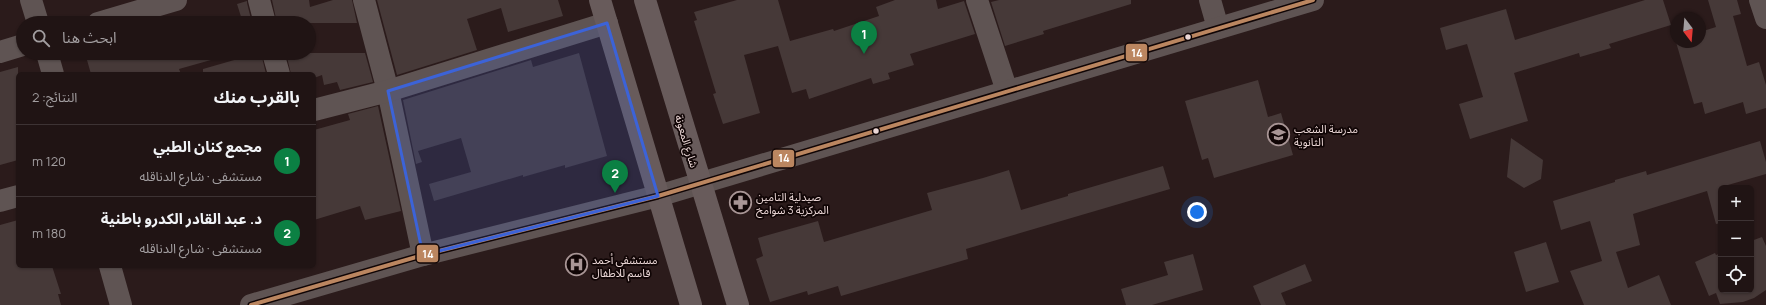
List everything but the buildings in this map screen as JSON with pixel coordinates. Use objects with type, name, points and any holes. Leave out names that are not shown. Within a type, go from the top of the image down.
[{"type":"highway","points":[[600,0],[691,305]]},
{"type":"highway","name":"شارع المعونة","points":[[645,0],[738,305]]},
{"type":"street","points":[[31,0],[36,16]]},
{"type":"street","points":[[122,16],[176,0]]},
{"type":"street","points":[[259,0],[263,16]]},
{"type":"street","points":[[364,0],[388,91],[423,255]]},
{"type":"street","points":[[977,0],[1008,91]]},
{"type":"street","points":[[1210,0],[1218,28]]},
{"type":"street","points":[[251,305],[423,255],[658,196],[1312,0]]},
{"type":"street","points":[[1760,0],[1766,18]]},
{"type":"street","points":[[316,109],[388,91],[607,23]]},
{"type":"street","points":[[0,52],[16,47]]},
{"type":"street","points":[[49,60],[52,72]]},
{"type":"street","points":[[275,60],[278,72]]},
{"type":"street","points":[[0,201],[16,197]]},
{"type":"street","points":[[111,268],[122,305]]},
{"type":"highlighted area","points":[[607,23],[658,196],[423,255],[388,91]]},
{"type":"transit line","name":"14","points":[[251,305],[423,255],[658,196],[1313,0]]},
{"type":"place","name":"مجمع كنان الطبي","points":[[864,54]]},
{"type":"place","name":"مدرسة الشعب الثانوية","points":[[1279,134]]},
{"type":"place","name":"د. عبد القادر الكدرو باطنية","points":[[615,193]]},
{"type":"place","name":"صيدلية التامين المركزية 3 شوامخ","points":[[741,202]]},
{"type":"place","name":"مستشفى أحمد قاسم للاطفال","points":[[577,265]]}]
